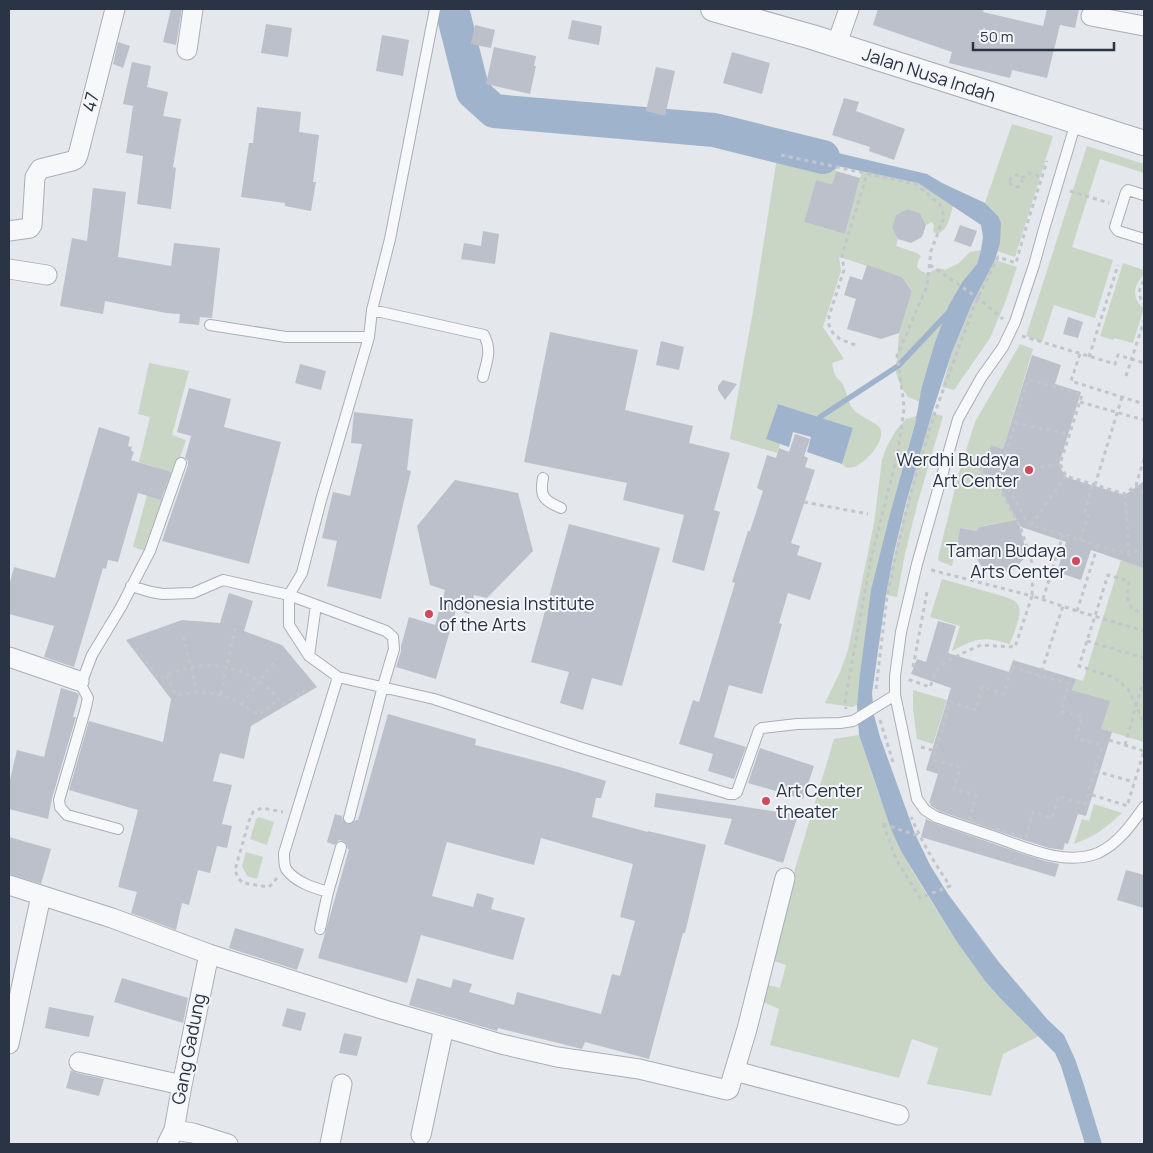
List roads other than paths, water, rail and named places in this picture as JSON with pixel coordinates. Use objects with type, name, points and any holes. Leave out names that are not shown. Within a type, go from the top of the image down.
[{"type":"street","name":"47","points":[[9,231],[30,228],[32,225],[36,177],[40,169],[72,161],[78,155],[115,9]]},
{"type":"street","points":[[187,50],[193,9]]},
{"type":"street","name":"Jalan Nusa Indah","points":[[713,9],[750,14],[836,46],[1144,143]]},
{"type":"street","points":[[836,46],[849,9]]},
{"type":"street","points":[[1090,16],[1144,26]]},
{"type":"street","points":[[9,269],[47,274]]},
{"type":"street","points":[[9,657],[79,681]]},
{"type":"street","points":[[9,886],[112,918],[209,954],[385,1010],[501,1044],[557,1057],[639,1069],[726,1090],[729,1089],[735,1071],[785,878]]},
{"type":"street","points":[[9,1044],[41,896]]},
{"type":"street","name":"Gang Gadung","points":[[171,1137],[209,954]]},
{"type":"street","points":[[422,1135],[444,1027]]},
{"type":"street","points":[[78,1062],[182,1085]]},
{"type":"street","points":[[735,1071],[898,1115]]},
{"type":"street","points":[[330,1144],[342,1084]]},
{"type":"street","points":[[171,1137],[193,1133],[228,1144]]},
{"type":"lane","points":[[435,9],[390,240],[372,310],[369,336],[321,500],[302,573],[289,595],[289,625],[309,656],[338,677],[434,699],[580,748],[729,794],[737,792],[762,728],[797,724],[849,722],[895,695]]},
{"type":"lane","points":[[1076,122],[1034,265],[1013,327],[1003,347],[969,398],[958,419],[951,441],[917,564],[901,632],[895,695],[917,799],[924,810],[936,817],[1037,852],[1062,857],[1082,857],[1098,853],[1112,844],[1130,826],[1144,807]]},
{"type":"lane","points":[[1144,194],[1128,190],[1126,192],[1115,227],[1118,231],[1144,239]]},
{"type":"lane","points":[[372,310],[484,335],[489,352],[484,377]]},
{"type":"lane","points":[[210,325],[286,337],[369,336]]},
{"type":"lane","points":[[118,829],[67,816],[60,807],[59,800],[88,698],[79,681],[84,676],[92,656],[121,607],[150,551],[182,463]]},
{"type":"lane","points":[[543,478],[542,491],[544,497],[550,503],[561,508]]},
{"type":"lane","points":[[131,586],[163,594],[193,593],[223,580],[289,595],[316,604],[386,631],[393,637],[394,649],[349,818]]},
{"type":"lane","points":[[309,656],[316,604]]},
{"type":"lane","points":[[328,892],[314,888],[298,879],[286,868],[284,853],[338,677]]},
{"type":"lane","points":[[320,929],[341,847]]},
{"type":"water","points":[[781,141],[927,174],[985,203],[998,216],[1001,223],[1000,243],[995,260],[972,304],[952,352],[906,503],[886,595],[872,693],[874,715],[915,834],[930,865],[948,894],[998,961],[1047,1019],[1064,1035],[1075,1059],[1102,1144],[1085,1144],[1061,1066],[1055,1053],[985,981],[957,942],[902,853],[891,829],[859,735],[857,705],[871,590],[934,345],[949,305],[963,281],[977,264],[983,237],[981,225],[918,183],[778,151]]},
{"type":"water","points":[[778,404],[853,428],[842,464],[807,452],[811,437],[793,432],[789,447],[766,439]]},
{"type":"waterway","points":[[452,9],[473,92],[494,111],[714,130],[823,157]]},
{"type":"waterway","points":[[820,417],[898,366],[949,312]]},
{"type":"place","name":"Werdhi Budaya Art Center","points":[[1029,470]]},
{"type":"place","name":"Taman Budaya Arts Center","points":[[1076,561]]},
{"type":"place","name":"Indonesia Institute of the Arts","points":[[429,614]]},
{"type":"place","name":"Art Center theater","points":[[766,801]]}]
